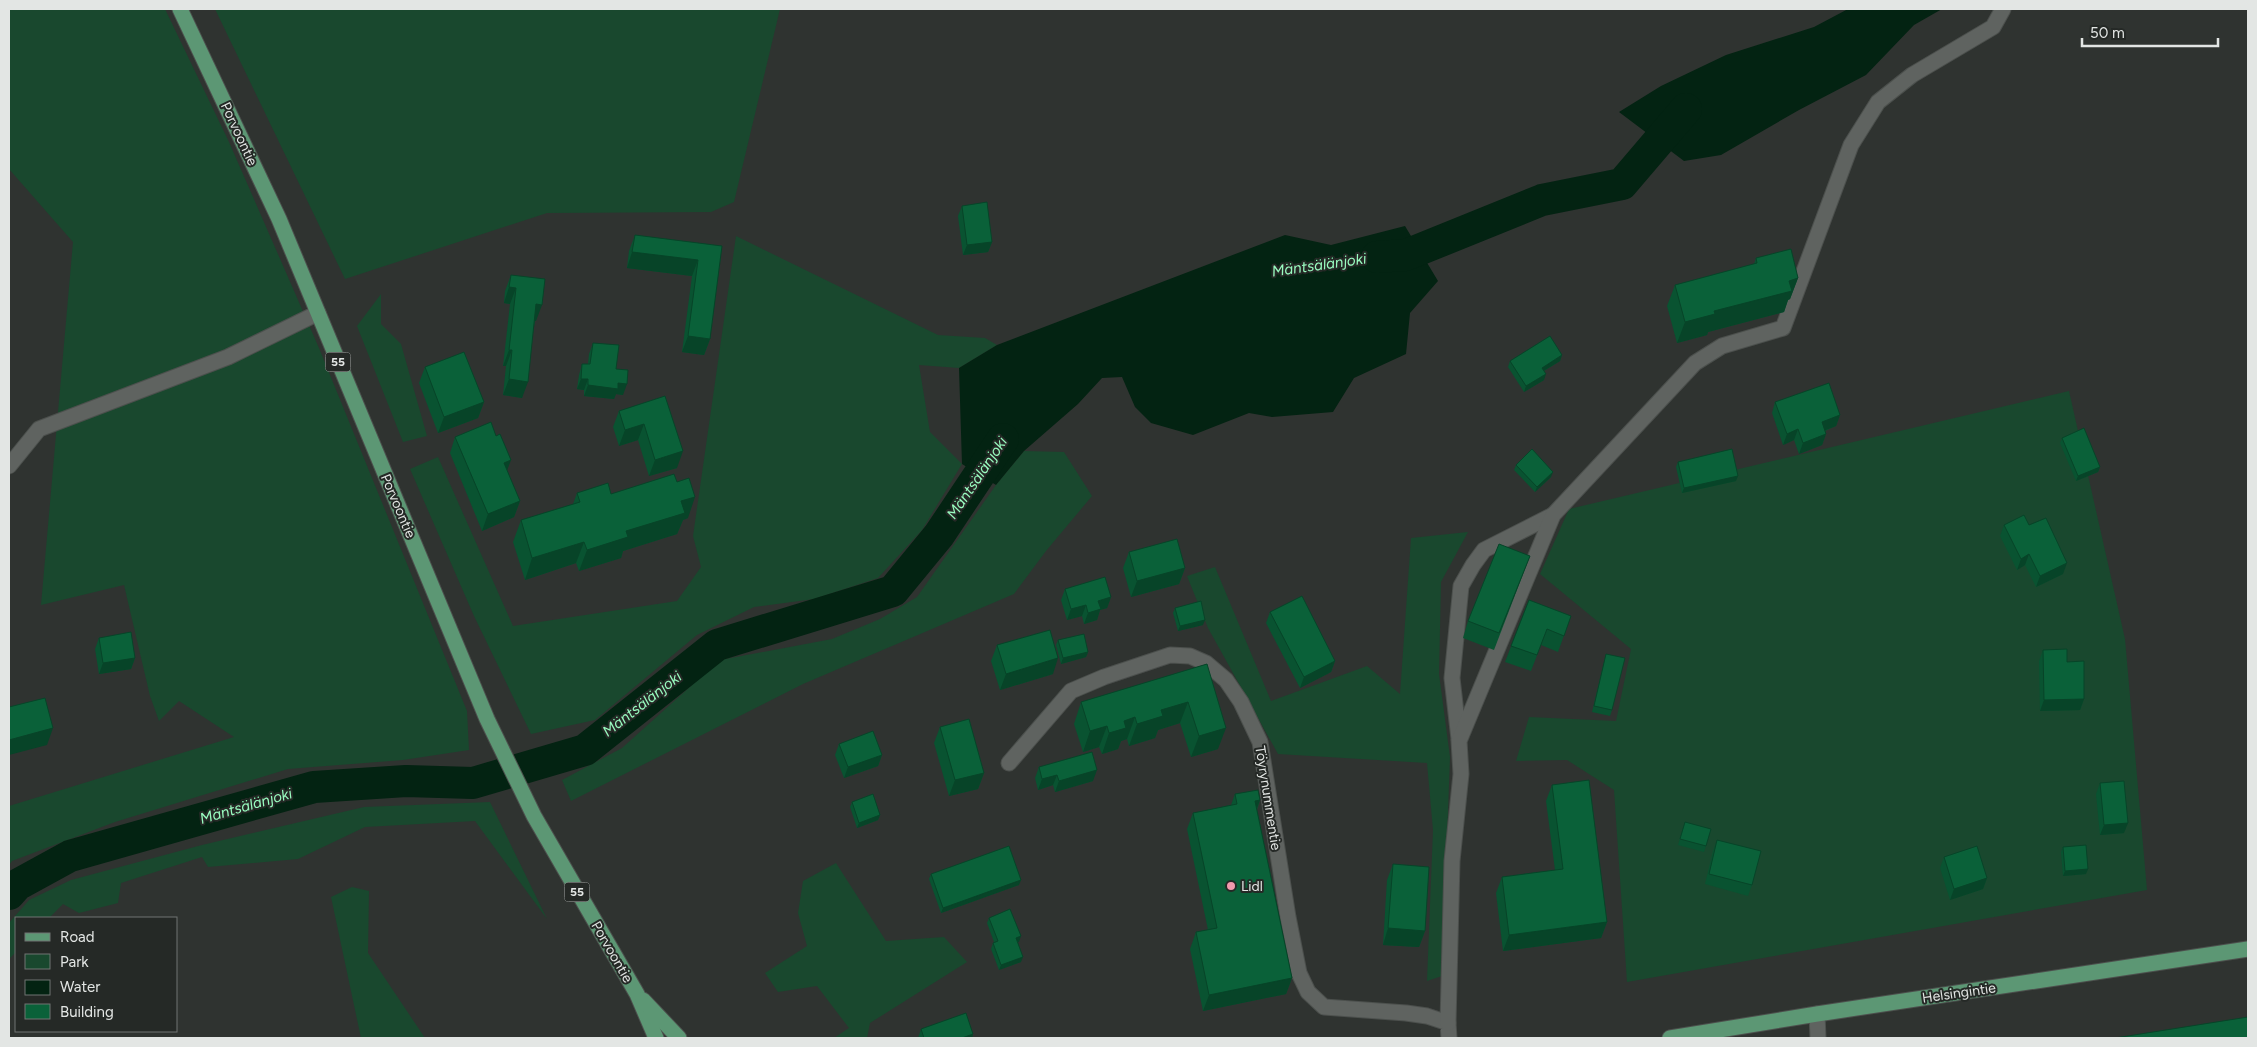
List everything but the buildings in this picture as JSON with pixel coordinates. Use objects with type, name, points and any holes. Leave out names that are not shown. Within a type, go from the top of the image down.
[{"type":"main road","name":"Porvoontie","points":[[180,9],[279,219],[487,719],[534,816],[637,994],[656,1038]]},
{"type":"main road","name":"Helsingintie","points":[[1670,1038],[2248,949]]},
{"type":"main road","name":"Porvoontie","points":[[637,994],[678,1038]]},
{"type":"street","points":[[1449,1031],[1452,861],[1461,774],[1460,741],[1452,678],[1461,586],[1473,564],[1484,550],[1553,515],[1695,364],[1722,346],[1782,328],[1851,145],[1878,102],[1912,75],[1993,27],[2003,9]]},
{"type":"street","points":[[9,466],[40,429],[228,358],[318,313]]},
{"type":"street","points":[[1460,741],[1553,515]]},
{"type":"street","name":"Töyrynummentie","points":[[1009,763],[1071,691],[1104,677],[1170,655],[1190,656],[1206,663],[1226,680],[1240,702],[1260,742],[1288,917],[1299,973],[1308,992],[1324,1007],[1427,1016],[1449,1031]]},
{"type":"street","points":[[1818,1014],[1818,1038]]},
{"type":"green space","points":[[9,9],[165,9],[229,142],[319,348],[467,711],[469,750],[403,760],[288,769],[115,822],[12,861],[9,865],[9,806],[234,737],[179,701],[159,721],[150,696],[124,585],[41,605],[73,242],[9,169]]},
{"type":"green space","points":[[215,9],[780,9],[734,202],[711,212],[547,213],[345,279]]},
{"type":"green space","points":[[736,236],[938,335],[985,338],[997,345],[959,368],[919,365],[930,432],[962,464],[922,530],[878,578],[814,599],[754,607],[697,635],[595,720],[531,734],[474,616],[410,469],[438,457],[513,626],[677,601],[701,567],[693,536]]},
{"type":"green space","points":[[381,294],[381,324],[401,344],[427,436],[403,442],[357,326]]},
{"type":"green space","points":[[2069,391],[2125,639],[2147,890],[1627,982],[1614,790],[1567,760],[1516,761],[1529,717],[1616,721],[1631,649],[1540,574],[1569,509]]},
{"type":"green space","points":[[1024,451],[1064,452],[1092,496],[1046,551],[1014,594],[803,684],[571,801],[562,780],[622,748],[720,660],[832,639],[880,619],[917,597],[996,485]]},
{"type":"green space","points":[[1468,532],[1441,582],[1439,674],[1450,757],[1442,976],[1427,981],[1433,830],[1427,763],[1278,754],[1208,628],[1187,576],[1215,567],[1271,701],[1367,666],[1400,694],[1411,538]]},
{"type":"green space","points":[[490,802],[547,919],[475,821],[365,827],[298,859],[208,867],[202,857],[121,883],[118,903],[79,913],[63,904],[50,917],[15,917],[15,953],[9,959],[9,923],[29,900],[71,880],[202,845],[364,807]]},
{"type":"green space","points":[[836,863],[886,941],[944,937],[967,962],[870,1023],[867,1038],[834,1038],[849,1028],[817,986],[778,992],[765,973],[807,946],[798,913],[803,881]]},
{"type":"green space","points":[[352,887],[369,891],[368,953],[425,1038],[361,1038],[331,897]]},
{"type":"water","points":[[1848,9],[1942,9],[1914,25],[1866,75],[1799,110],[1721,155],[1684,161],[1619,112],[1661,86],[1726,55],[1814,27]]},
{"type":"water","points":[[1405,226],[1438,281],[1410,313],[1406,354],[1354,378],[1333,412],[1272,417],[1249,413],[1193,435],[1151,423],[1135,407],[1122,377],[1102,378],[1078,404],[1024,451],[996,485],[962,464],[959,368],[997,345],[1285,235],[1331,245]]},
{"type":"waterway","name":"Mäntsälänjoki","points":[[1377,257],[1406,255],[1542,200],[1622,184],[1686,109]]},
{"type":"waterway","name":"Mäntsälänjoki","points":[[9,894],[17,885],[70,856],[314,787],[406,781],[473,783],[585,750],[717,645],[893,591],[939,535],[1003,439]]},
{"type":"place","name":"Lidl","points":[[1231,886]]}]
